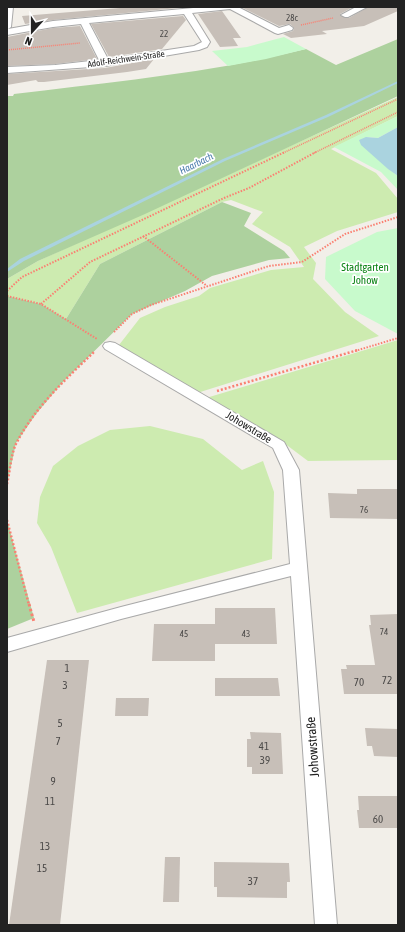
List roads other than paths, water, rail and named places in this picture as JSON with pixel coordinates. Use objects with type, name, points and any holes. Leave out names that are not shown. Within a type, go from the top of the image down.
[{"type":"street","points":[[7,27],[9,7]]},
{"type":"street","points":[[7,32],[84,21],[228,7]]},
{"type":"street","points":[[232,7],[278,31],[289,28]]},
{"type":"street","points":[[345,15],[363,7]]},
{"type":"street","name":"Adolf-Reichwein-Straße","points":[[7,70],[105,63],[188,50],[204,45],[206,42],[187,12]]},
{"type":"street","points":[[84,21],[105,63]]},
{"type":"street","name":"Johowstraße","points":[[106,345],[198,396],[279,445],[292,470],[326,925]]},
{"type":"street","points":[[7,645],[121,613],[299,568]]},
{"type":"water","points":[[398,127],[398,176],[361,145],[359,140],[366,137],[378,138]]},
{"type":"waterway","name":"Haarbach","points":[[7,271],[22,260],[224,160],[327,116],[398,82]]},
{"type":"park label","name":"Stadtgarten Johow","points":[[365,273]]}]
